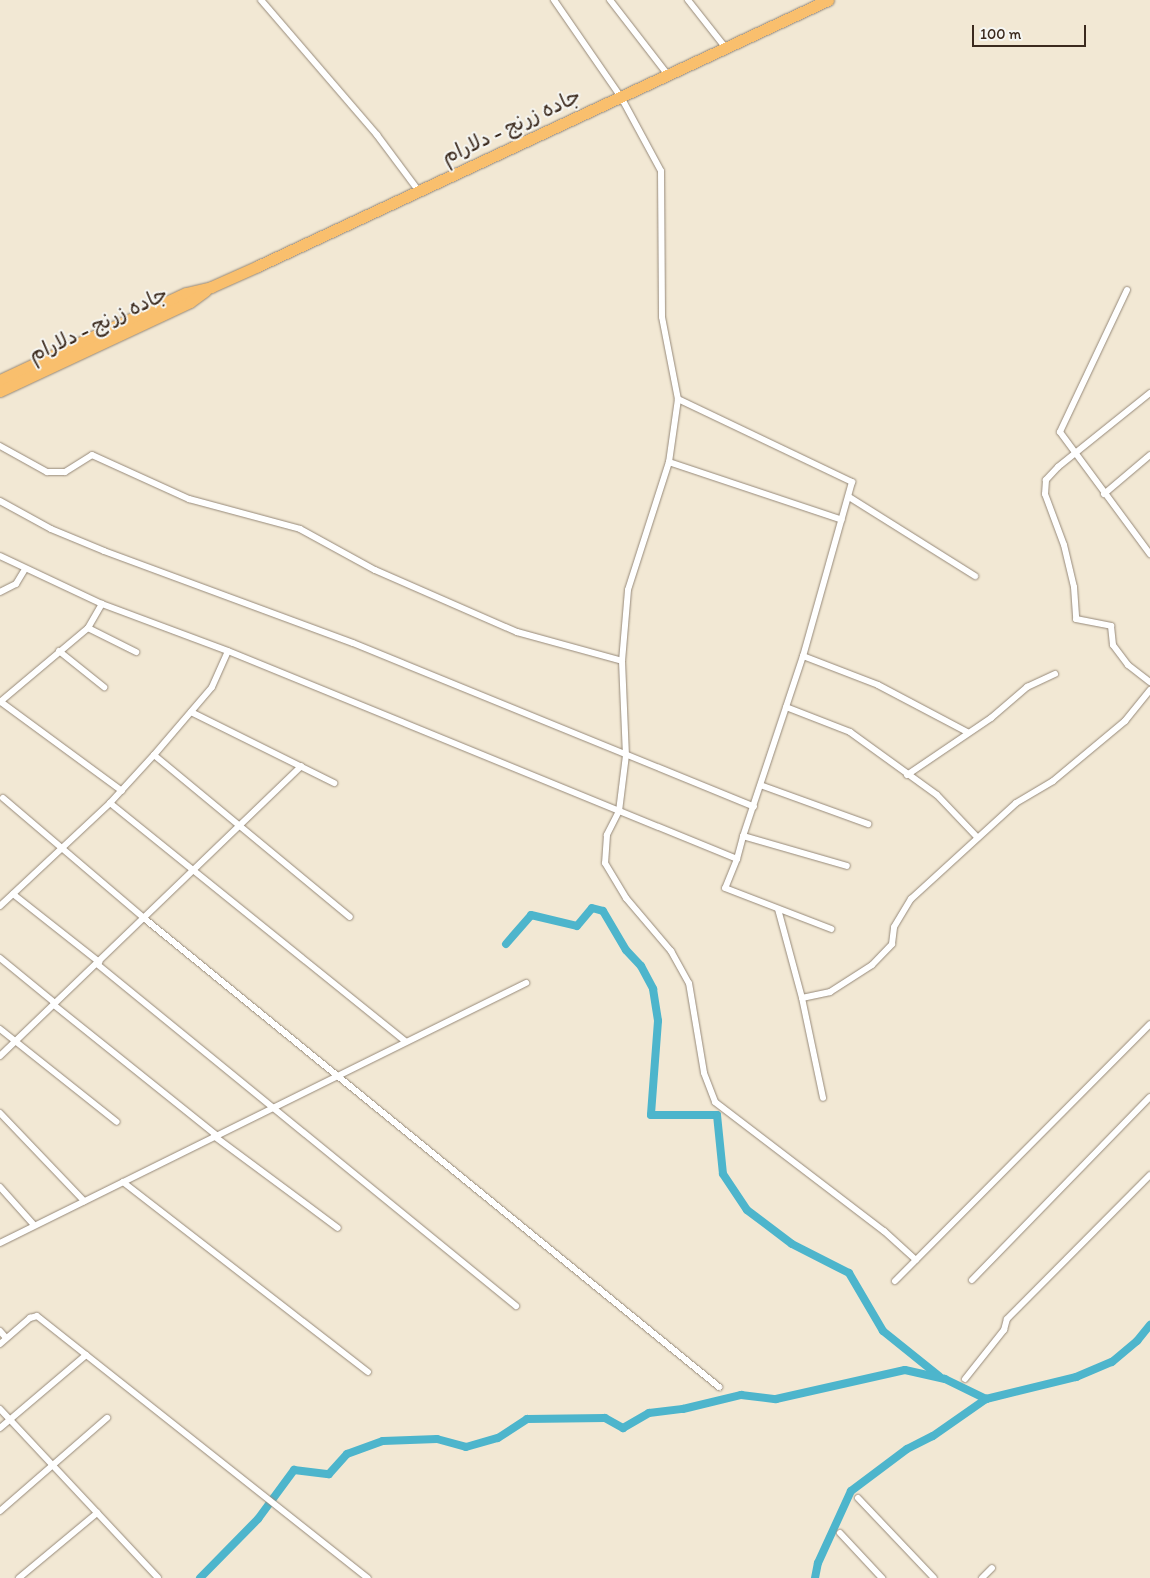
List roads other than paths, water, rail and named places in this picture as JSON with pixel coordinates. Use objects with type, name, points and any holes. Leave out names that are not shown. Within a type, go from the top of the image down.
[{"type":"highway","name":"جاده زرنج - دلارام","points":[[0,390],[190,302],[211,287],[828,0]]},
{"type":"highway","name":"جاده زرنج - دلارام","points":[[0,380],[186,293],[211,287]]},
{"type":"street","points":[[261,0],[377,135],[418,190]]},
{"type":"street","points":[[554,0],[621,97],[661,171],[662,317],[678,399],[669,462],[628,590],[622,661],[626,756],[619,811],[607,835],[605,863],[626,898],[671,951],[689,983],[704,1073],[715,1102],[884,1230],[916,1260]]},
{"type":"street","points":[[610,0],[668,74]]},
{"type":"street","points":[[688,0],[725,47]]},
{"type":"street","points":[[1127,290],[1060,432],[1075,456],[1150,554]]},
{"type":"street","points":[[1150,392],[1046,480],[1045,494],[1066,553],[1074,587],[1076,619],[1111,626],[1113,644],[1118,652],[1128,665],[1150,682]]},
{"type":"street","points":[[678,399],[849,480],[853,486],[763,786],[725,888],[831,929]]},
{"type":"street","points":[[0,446],[47,472],[65,472],[92,454],[189,499],[300,529],[375,570],[517,632],[622,661]]},
{"type":"street","points":[[1104,494],[1150,455]]},
{"type":"street","points":[[669,462],[842,520]]},
{"type":"street","points":[[849,497],[975,576]]},
{"type":"street","points":[[0,501],[51,529],[104,551],[353,643],[754,807]]},
{"type":"street","points":[[0,556],[102,604],[228,651],[737,859]]},
{"type":"street","points":[[0,592],[16,584],[25,569]]},
{"type":"street","points":[[102,604],[88,628],[0,702],[122,792]]},
{"type":"street","points":[[88,628],[136,652]]},
{"type":"street","points":[[59,651],[104,687]]},
{"type":"street","points":[[0,906],[122,792],[212,687],[228,651]]},
{"type":"street","points":[[803,656],[878,685],[967,732]]},
{"type":"street","points":[[907,775],[1028,687],[1055,674]]},
{"type":"street","points":[[802,998],[830,992],[872,964],[892,944],[894,927],[911,898],[1016,803],[1053,781],[1125,720],[1150,690]]},
{"type":"street","points":[[786,707],[850,732],[936,795],[977,837]]},
{"type":"street","points":[[191,712],[334,783]]},
{"type":"street","points":[[154,755],[240,823],[350,917]]},
{"type":"street","points":[[0,1056],[301,766]]},
{"type":"street","points":[[763,786],[868,824]]},
{"type":"street","points":[[3,798],[144,918],[719,1388]]},
{"type":"street","points":[[110,803],[193,872],[406,1042]]},
{"type":"street","points":[[743,836],[848,866]]},
{"type":"street","points":[[12,894],[516,1306]]},
{"type":"street","points":[[778,909],[802,998],[823,1098]]},
{"type":"street","points":[[0,958],[215,1136],[338,1228]]},
{"type":"street","points":[[0,1243],[337,1074],[526,983]]},
{"type":"street","points":[[895,1281],[1150,1024]]},
{"type":"street","points":[[0,1029],[118,1122]]},
{"type":"street","points":[[972,1280],[1150,1097]]},
{"type":"street","points":[[0,1113],[84,1201]]},
{"type":"street","points":[[965,1379],[1004,1330],[1007,1319],[1150,1175]]},
{"type":"street","points":[[123,1182],[368,1372]]},
{"type":"street","points":[[0,1187],[34,1225]]},
{"type":"street","points":[[0,1344],[30,1318],[37,1316],[368,1578]]},
{"type":"street","points":[[0,1331],[6,1338]]},
{"type":"street","points":[[0,1428],[86,1355]]},
{"type":"street","points":[[0,1409],[158,1578]]},
{"type":"street","points":[[0,1511],[107,1418]]},
{"type":"street","points":[[858,1498],[934,1578]]},
{"type":"street","points":[[19,1578],[97,1513]]},
{"type":"street","points":[[840,1533],[882,1578]]},
{"type":"street","points":[[982,1578],[992,1568]]},
{"type":"waterway","points":[[506,944],[531,915],[577,926],[592,908],[603,911],[626,950],[641,966],[653,989],[658,1021],[651,1115],[717,1115],[723,1174],[747,1210],[792,1244],[849,1273],[883,1331],[939,1376]]},
{"type":"waterway","points":[[815,1578],[818,1563],[851,1491],[907,1449],[933,1436],[986,1399],[1076,1377],[1112,1362],[1137,1341],[1150,1325]]},
{"type":"waterway","points":[[200,1578],[258,1519],[294,1470],[329,1474],[347,1454],[383,1441],[437,1439],[466,1447],[498,1438],[527,1419],[605,1418],[623,1428],[649,1413],[683,1409],[741,1395],[776,1399],[905,1370],[945,1379],[986,1399]]}]
